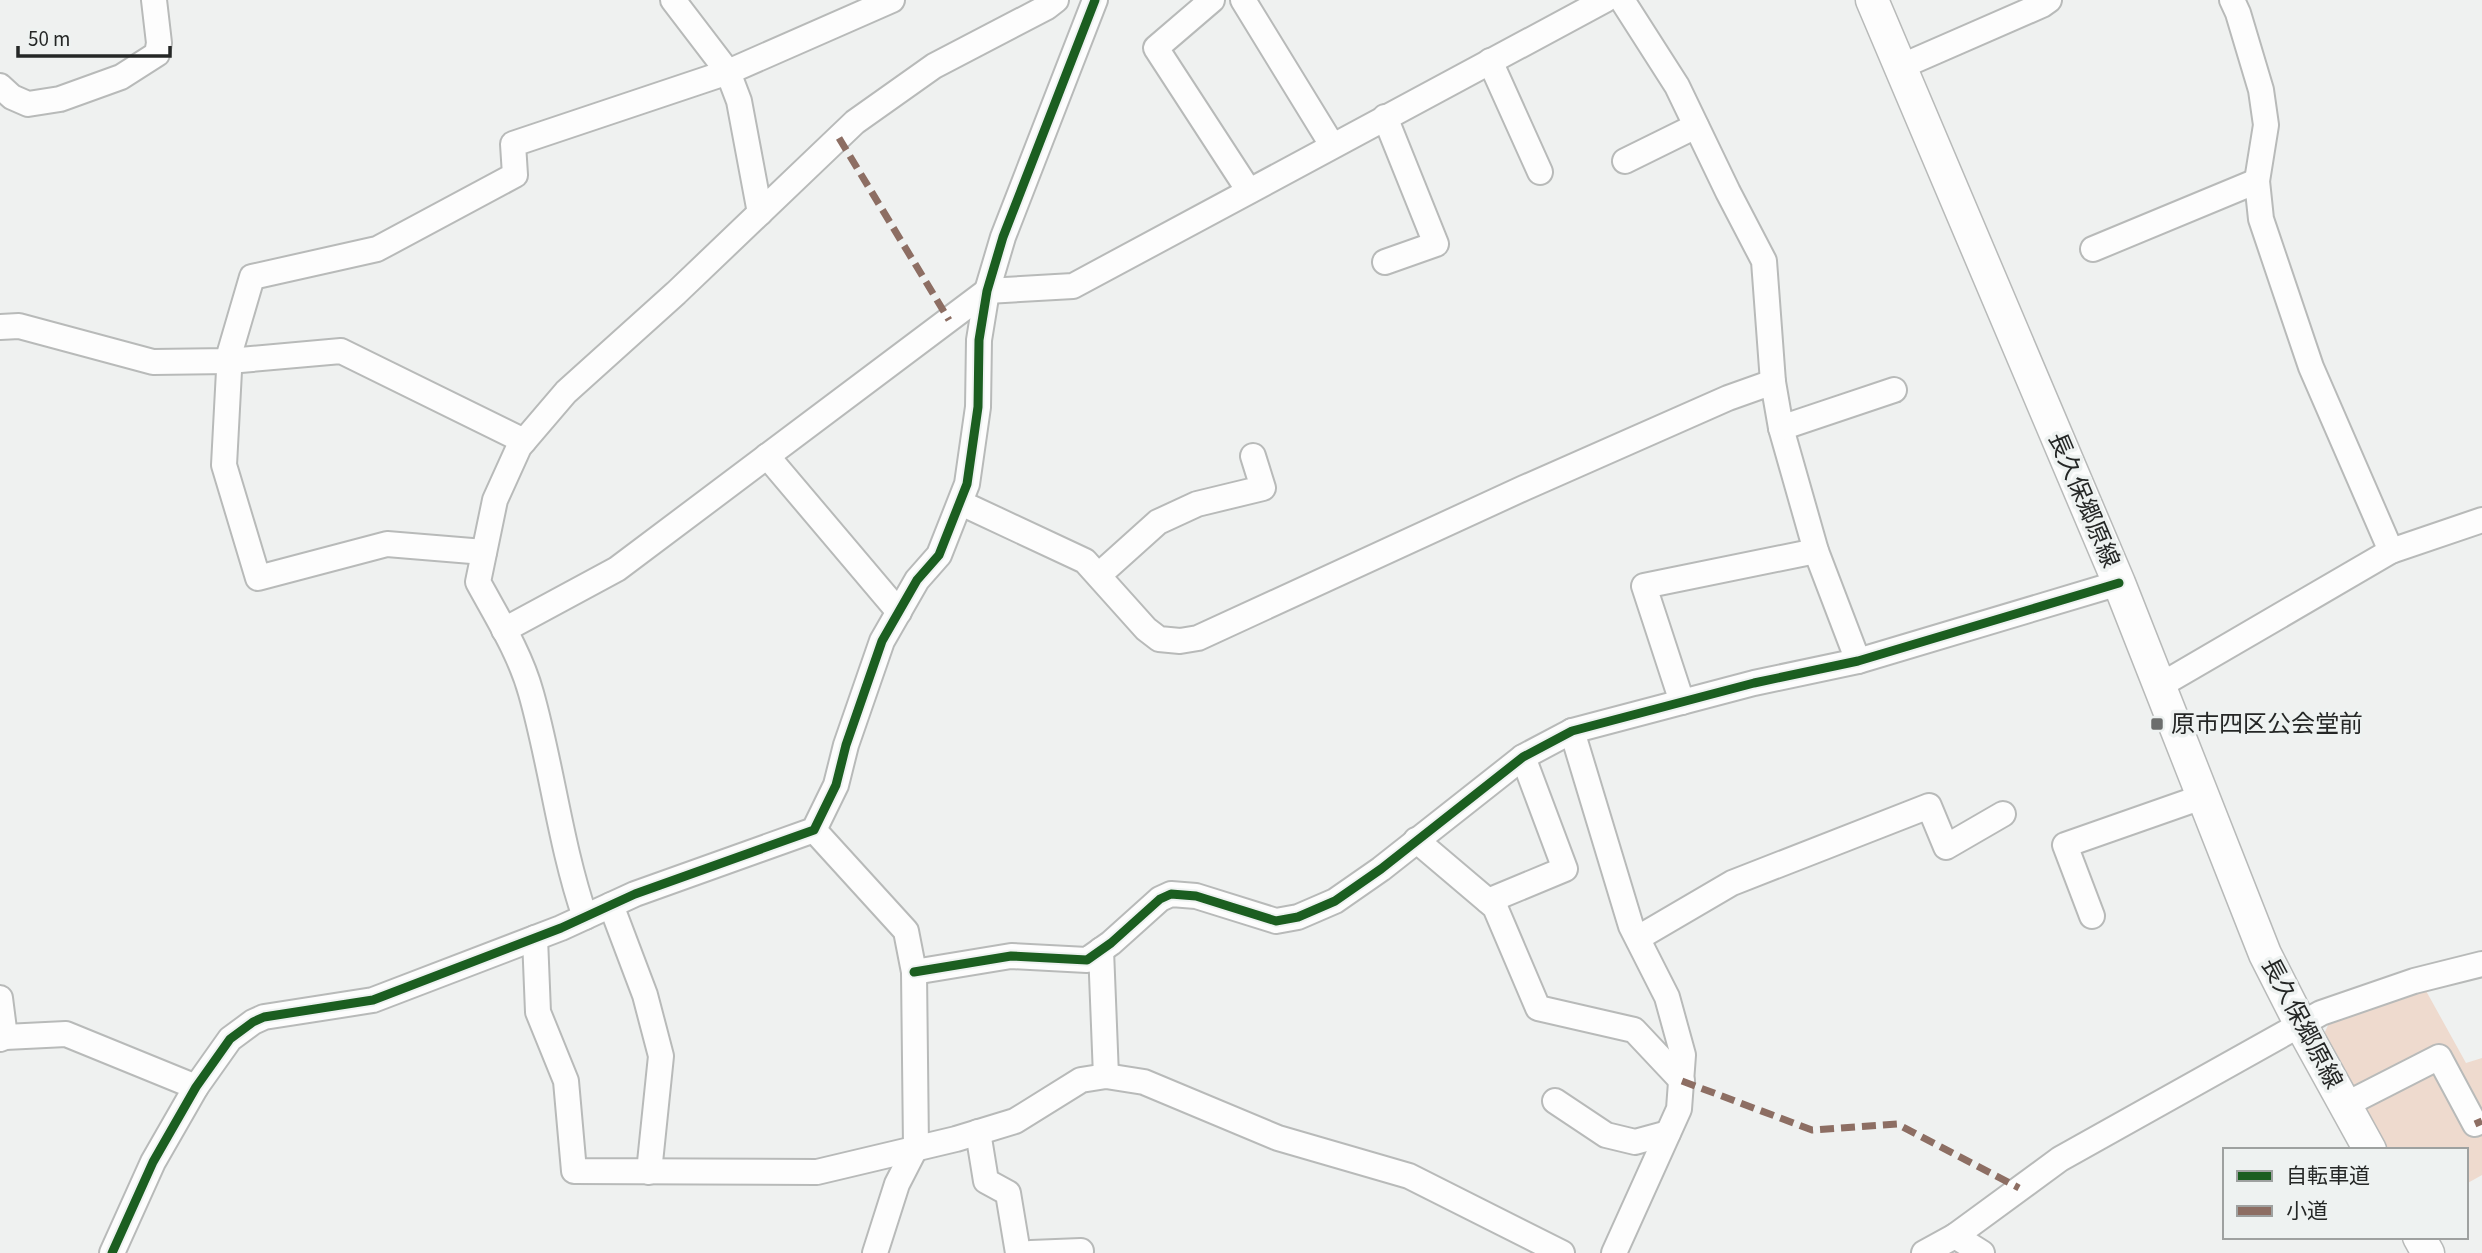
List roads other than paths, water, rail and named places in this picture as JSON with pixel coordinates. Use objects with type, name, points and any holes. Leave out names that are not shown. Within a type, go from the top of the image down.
[{"type":"main road","name":"長久保郷原線","points":[[1872,0],[2119,583],[2265,954],[2369,1148]]},
{"type":"street","points":[[0,86],[12,97],[28,104],[60,99],[121,77],[157,54],[159,43],[154,0]]},
{"type":"street","points":[[673,0],[728,72],[740,101],[760,213]]},
{"type":"street","points":[[484,552],[387,544],[258,578],[224,465],[230,352],[252,278],[377,249],[515,175],[513,144],[728,72],[892,0]]},
{"type":"street","points":[[585,917],[562,837],[531,691],[514,647],[478,582],[495,500],[519,447],[566,392],[676,293],[855,122],[934,66],[1056,0]]},
{"type":"street","points":[[112,1253],[153,1162],[196,1087],[230,1039],[253,1022],[264,1017],[373,1000],[535,938],[611,905],[814,830],[836,785],[845,745],[882,642],[917,580],[939,555],[961,503],[967,484],[978,407],[979,340],[987,291],[1003,237],[1095,0]]},
{"type":"street","points":[[1212,0],[1156,48],[1249,191]]},
{"type":"street","points":[[1243,0],[1332,145]]},
{"type":"street","points":[[1622,0],[1677,86],[1764,261],[1773,382],[1781,428],[1816,551],[1858,661]]},
{"type":"street","points":[[1900,66],[2049,0]]},
{"type":"street","points":[[2232,0],[2261,90],[2266,125],[2257,181],[2260,219],[2311,367],[2391,551]]},
{"type":"street","points":[[504,630],[617,569],[987,291],[1073,286],[1490,61],[1588,4]]},
{"type":"street","points":[[1490,61],[1540,172]]},
{"type":"street","points":[[1385,117],[1436,244],[1385,262]]},
{"type":"street","points":[[1625,161],[1696,126]]},
{"type":"street","points":[[2093,249],[2257,181]]},
{"type":"street","points":[[0,327],[19,326],[153,362],[229,361],[341,351],[524,441]]},
{"type":"street","points":[[961,503],[1085,561],[1146,629],[1159,639],[1180,641],[1198,638],[1524,488],[1728,398],[1773,382]]},
{"type":"street","points":[[1781,428],[1894,390]]},
{"type":"street","points":[[767,456],[899,611]]},
{"type":"street","points":[[1099,575],[1158,522],[1197,504],[1264,488],[1253,456]]},
{"type":"street","points":[[2161,685],[2391,551],[2482,520]]},
{"type":"street","points":[[1682,702],[1644,586],[1816,551]]},
{"type":"street","points":[[914,972],[1011,956],[1087,960],[1160,899],[1171,894],[1196,896],[1276,921],[1298,917],[1335,901],[1523,757],[1572,731],[1754,683],[1858,661],[2119,583]]},
{"type":"street","points":[[1572,731],[1631,926],[1667,997],[1683,1055],[1679,1109],[1614,1253]]},
{"type":"street","points":[[1488,901],[1565,869],[1523,757]]},
{"type":"street","points":[[2092,916],[2066,845],[2202,797]]},
{"type":"street","points":[[1637,939],[1732,883],[1929,806],[1946,847],[2003,814]]},
{"type":"street","points":[[814,830],[906,931],[914,972],[916,1147],[897,1184],[875,1253]]},
{"type":"street","points":[[1416,841],[1495,907],[1538,1008],[1634,1030],[1682,1081]]},
{"type":"street","points":[[611,905],[645,995],[661,1056],[649,1172]]},
{"type":"street","points":[[535,938],[538,1012],[566,1081],[574,1171],[817,1172],[1015,1121],[1081,1080],[1106,1076],[1144,1082],[1278,1138],[1409,1176],[1552,1251]]},
{"type":"street","points":[[1101,950],[1106,1076]]},
{"type":"street","points":[[1924,1253],[1955,1236],[2060,1159],[2321,1013],[2400,986],[2482,964]]},
{"type":"street","points":[[0,998],[3,1038],[66,1034],[196,1087]]},
{"type":"street","points":[[2345,1105],[2439,1056],[2475,1124]]},
{"type":"street","points":[[1555,1101],[1606,1135],[1635,1142],[1668,1133]]},
{"type":"street","points":[[978,1132],[986,1181],[1009,1194],[1018,1253]]},
{"type":"street","points":[[1955,1236],[1982,1253]]},
{"type":"street","points":[[1031,1253],[1081,1251]]},
{"type":"place","name":"原市四区公会堂前","points":[[2157,724]]}]
